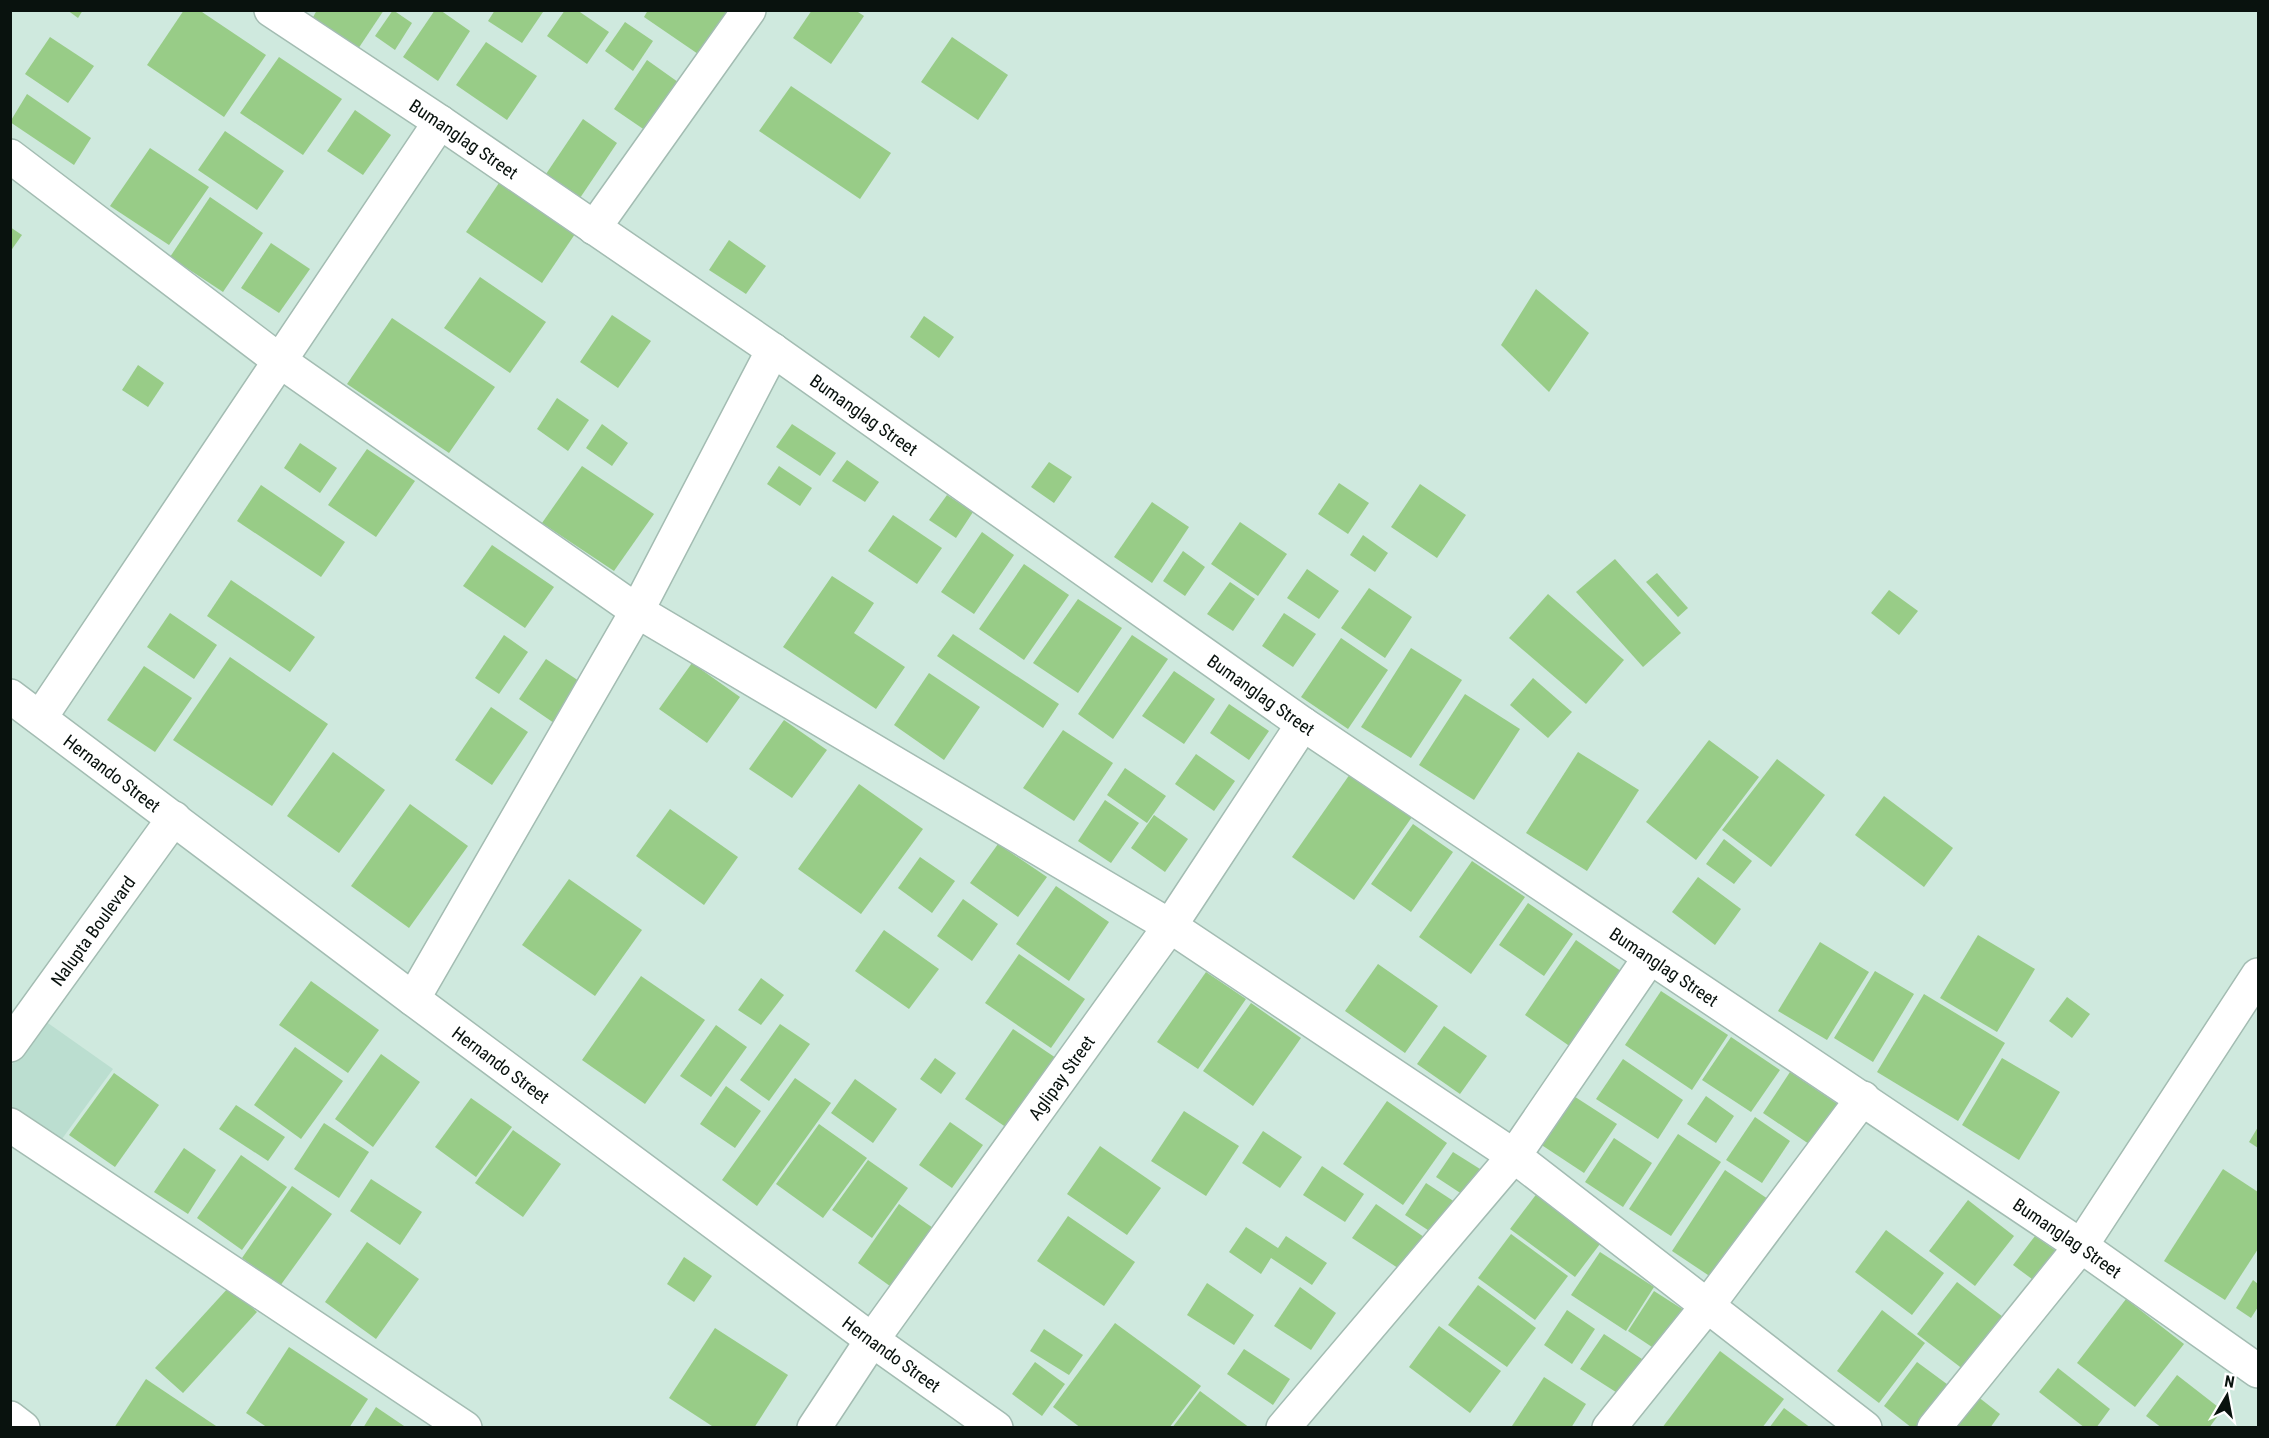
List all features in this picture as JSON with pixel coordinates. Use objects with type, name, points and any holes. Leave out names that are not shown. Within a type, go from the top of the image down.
[{"type":"street","name":"Bumanglag Street","points":[[271,10],[440,122],[773,350],[1303,724],[1863,1098],[2081,1246],[2259,1371]]},
{"type":"street","points":[[594,228],[749,10]]},
{"type":"street","points":[[40,718],[440,122]]},
{"type":"street","points":[[10,156],[280,361],[637,611],[1170,926],[1514,1156],[1865,1428]]},
{"type":"street","points":[[412,999],[637,611],[773,350]]},
{"type":"street","name":"Hernando Street","points":[[10,696],[412,999],[872,1340],[996,1428]]},
{"type":"street","name":"Aglipay Street","points":[[814,1428],[872,1340],[1170,926],[1303,724]]},
{"type":"street","name":"Nalupta Boulevard","points":[[10,1045],[174,818]]},
{"type":"street","points":[[1283,1428],[1514,1156],[1650,957]]},
{"type":"street","points":[[1934,1428],[2081,1246],[2259,975]]},
{"type":"street","points":[[1609,1428],[1708,1305],[1863,1098]]},
{"type":"street","points":[[10,1125],[465,1428]]},
{"type":"street","points":[[10,1418],[23,1428]]},
{"type":"shaded area","points":[[45,1021],[113,1069],[59,1143],[11,1108],[10,1067]]},
{"type":"building","points":[[67,10],[83,10],[78,18]]},
{"type":"building","points":[[184,10],[199,10],[266,55],[224,117],[147,65]]},
{"type":"building","points":[[317,10],[384,10],[358,49],[312,19]]},
{"type":"building","points":[[393,10],[412,23],[395,50],[375,36]]},
{"type":"building","points":[[435,10],[440,10],[470,31],[438,81],[403,57]]},
{"type":"building","points":[[495,10],[540,10],[543,12],[522,43],[488,21]]},
{"type":"building","points":[[565,10],[577,10],[609,32],[587,64],[547,36]]},
{"type":"building","points":[[648,10],[733,10],[701,56],[644,17]]},
{"type":"building","points":[[812,10],[855,10],[864,16],[831,64],[793,38]]},
{"type":"building","points":[[625,22],[653,41],[633,71],[605,51]]},
{"type":"building","points":[[50,37],[94,66],[68,103],[25,74]]},
{"type":"building","points":[[952,37],[1008,75],[978,120],[921,82]]},
{"type":"building","points":[[486,42],[537,76],[507,120],[456,85]]},
{"type":"building","points":[[279,57],[342,99],[303,155],[240,113]]},
{"type":"building","points":[[647,60],[685,87],[652,135],[614,109]]},
{"type":"building","points":[[791,86],[891,153],[860,199],[759,131]]},
{"type":"building","points":[[27,94],[91,138],[74,165],[10,122]]},
{"type":"building","points":[[355,110],[391,135],[363,175],[327,151]]},
{"type":"building","points":[[583,119],[617,143],[580,198],[546,174]]},
{"type":"building","points":[[225,131],[284,171],[257,210],[198,170]]},
{"type":"building","points":[[150,148],[209,187],[169,245],[110,206]]},
{"type":"building","points":[[499,183],[575,234],[542,283],[466,232]]},
{"type":"building","points":[[210,197],[263,233],[223,292],[170,257]]},
{"type":"building","points":[[10,227],[22,235],[10,252]]},
{"type":"building","points":[[729,240],[766,266],[746,294],[709,270]]},
{"type":"building","points":[[271,243],[310,269],[279,313],[241,288]]},
{"type":"building","points":[[480,277],[546,322],[510,373],[444,328]]},
{"type":"building","points":[[1536,289],[1589,333],[1549,392],[1501,345]]},
{"type":"building","points":[[612,315],[651,341],[618,388],[580,362]]},
{"type":"building","points":[[924,316],[954,337],[939,358],[910,337]]},
{"type":"building","points":[[392,318],[495,387],[449,453],[347,384]]},
{"type":"building","points":[[138,365],[164,383],[148,407],[122,390]]},
{"type":"building","points":[[557,398],[589,420],[568,451],[537,429]]},
{"type":"building","points":[[602,424],[628,443],[612,466],[586,448]]},
{"type":"building","points":[[792,424],[836,453],[820,476],[776,447]]},
{"type":"building","points":[[300,443],[337,468],[320,493],[284,468]]},
{"type":"building","points":[[367,449],[415,481],[376,537],[328,505]]},
{"type":"building","points":[[847,460],[879,482],[865,502],[832,481]]},
{"type":"building","points":[[1049,462],[1072,477],[1054,503],[1031,487]]},
{"type":"building","points":[[582,466],[654,514],[614,571],[542,523]]},
{"type":"building","points":[[779,466],[812,488],[800,506],[767,484]]},
{"type":"building","points":[[1339,483],[1369,503],[1348,534],[1318,514]]},
{"type":"building","points":[[1420,484],[1466,515],[1437,558],[1391,527]]},
{"type":"building","points":[[261,485],[345,542],[321,577],[237,521]]},
{"type":"building","points":[[947,495],[973,512],[956,538],[929,520]]},
{"type":"building","points":[[1152,502],[1189,527],[1152,583],[1114,557]]},
{"type":"building","points":[[893,515],[942,548],[917,584],[868,551]]},
{"type":"building","points":[[1240,522],[1287,554],[1258,596],[1211,564]]},
{"type":"building","points":[[982,532],[1014,555],[974,614],[941,592]]},
{"type":"building","points":[[1363,535],[1388,553],[1375,572],[1350,555]]},
{"type":"building","points":[[492,545],[554,587],[525,628],[463,586]]},
{"type":"building","points":[[1183,551],[1205,567],[1185,596],[1163,581]]},
{"type":"building","points":[[1615,559],[1681,633],[1643,667],[1576,592]]},
{"type":"building","points":[[1024,564],[1069,595],[1024,660],[979,629]]},
{"type":"building","points":[[1307,569],[1339,591],[1319,619],[1287,598]]},
{"type":"building","points":[[1657,573],[1688,608],[1678,617],[1646,582]]},
{"type":"building","points":[[832,576],[874,603],[854,633],[905,667],[876,709],[783,647]]},
{"type":"building","points":[[231,580],[315,637],[290,672],[207,616]]},
{"type":"building","points":[[1230,582],[1255,599],[1233,631],[1207,614]]},
{"type":"building","points":[[1369,588],[1412,617],[1385,658],[1341,628]]},
{"type":"building","points":[[1889,590],[1918,611],[1899,635],[1871,613]]},
{"type":"building","points":[[1548,594],[1624,660],[1586,704],[1509,638]]},
{"type":"building","points":[[1078,599],[1122,628],[1078,693],[1033,663]]},
{"type":"building","points":[[170,613],[217,645],[194,679],[147,647]]},
{"type":"building","points":[[1284,613],[1316,634],[1293,667],[1262,646]]},
{"type":"building","points":[[953,634],[1059,704],[1043,728],[937,656]]},
{"type":"building","points":[[504,635],[528,652],[499,694],[475,678]]},
{"type":"building","points":[[1132,635],[1168,659],[1113,739],[1078,714]]},
{"type":"building","points":[[1341,638],[1388,670],[1348,729],[1301,697]]},
{"type":"building","points":[[1411,648],[1462,680],[1411,758],[1361,727]]},
{"type":"building","points":[[230,657],[328,724],[272,806],[173,740]]},
{"type":"building","points":[[546,659],[582,683],[554,723],[519,699]]},
{"type":"building","points":[[692,663],[740,697],[707,743],[659,709]]},
{"type":"building","points":[[144,666],[192,698],[155,752],[107,720]]},
{"type":"building","points":[[1174,671],[1215,699],[1184,744],[1142,716]]},
{"type":"building","points":[[929,673],[980,707],[944,760],[894,725]]},
{"type":"building","points":[[1533,678],[1572,712],[1548,738],[1510,705]]},
{"type":"building","points":[[1465,694],[1520,729],[1474,800],[1419,765]]},
{"type":"building","points":[[1229,704],[1269,731],[1249,760],[1210,733]]},
{"type":"building","points":[[491,707],[528,732],[492,785],[455,760]]},
{"type":"building","points":[[784,720],[827,750],[792,798],[749,769]]},
{"type":"building","points":[[1063,730],[1113,763],[1074,821],[1023,788]]},
{"type":"building","points":[[1709,740],[1759,777],[1696,860],[1646,822]]},
{"type":"building","points":[[333,752],[385,790],[339,853],[287,816]]},
{"type":"building","points":[[1578,752],[1639,790],[1587,871],[1526,833]]},
{"type":"building","points":[[1196,754],[1235,781],[1214,811],[1175,784]]},
{"type":"building","points":[[1777,759],[1825,795],[1771,867],[1722,830]]},
{"type":"building","points":[[1125,768],[1166,796],[1147,823],[1107,795]]},
{"type":"building","points":[[1350,774],[1412,817],[1354,900],[1292,857]]},
{"type":"building","points":[[859,784],[923,829],[861,914],[798,869]]},
{"type":"building","points":[[1884,796],[1953,848],[1924,887],[1855,835]]},
{"type":"building","points":[[1105,800],[1139,823],[1111,863],[1078,841]]},
{"type":"building","points":[[410,804],[468,846],[409,928],[351,886]]},
{"type":"building","points":[[670,809],[738,857],[704,905],[636,856]]},
{"type":"building","points":[[1154,815],[1188,839],[1165,872],[1131,848]]},
{"type":"building","points":[[1413,824],[1453,852],[1411,912],[1371,884]]},
{"type":"building","points":[[1724,839],[1752,861],[1734,884],[1706,864]]},
{"type":"building","points":[[998,844],[1047,877],[1018,917],[970,883]]},
{"type":"building","points":[[920,857],[955,881],[932,913],[898,888]]},
{"type":"building","points":[[1472,861],[1525,897],[1471,974],[1419,937]]},
{"type":"building","points":[[1698,877],[1741,909],[1715,945],[1672,912]]},
{"type":"building","points":[[569,879],[642,930],[595,996],[522,945]]},
{"type":"building","points":[[1056,886],[1109,922],[1069,981],[1016,944]]},
{"type":"building","points":[[963,899],[998,924],[972,961],[937,936]]},
{"type":"building","points":[[1528,903],[1573,934],[1544,976],[1499,945]]},
{"type":"building","points":[[884,930],[939,969],[909,1009],[855,971]]},
{"type":"building","points":[[1978,935],[2035,969],[1997,1032],[1940,998]]},
{"type":"building","points":[[1576,940],[1631,978],[1578,1052],[1525,1015]]},
{"type":"building","points":[[1820,942],[1869,972],[1827,1040],[1778,1011]]},
{"type":"building","points":[[1019,954],[1085,999],[1051,1048],[985,1003]]},
{"type":"building","points":[[1378,964],[1438,1006],[1405,1053],[1345,1011]]},
{"type":"building","points":[[1875,971],[1914,994],[1873,1062],[1834,1038]]},
{"type":"building","points":[[1206,972],[1246,999],[1198,1069],[1157,1042]]},
{"type":"building","points":[[641,976],[705,1020],[645,1104],[582,1060]]},
{"type":"building","points":[[761,978],[784,995],[761,1025],[738,1010]]},
{"type":"building","points":[[311,981],[379,1030],[348,1073],[279,1025]]},
{"type":"building","points":[[1661,991],[1728,1035],[1692,1090],[1625,1045]]},
{"type":"building","points":[[1924,994],[2005,1043],[1958,1121],[1877,1072]]},
{"type":"building","points":[[2067,997],[2090,1014],[2072,1038],[2049,1021]]},
{"type":"building","points":[[1251,1003],[1301,1038],[1253,1106],[1203,1071]]},
{"type":"building","points":[[780,1024],[810,1044],[769,1101],[740,1080]]},
{"type":"building","points":[[716,1025],[747,1047],[711,1097],[680,1076]]},
{"type":"building","points":[[1444,1026],[1487,1056],[1460,1094],[1417,1064]]},
{"type":"building","points":[[1013,1029],[1059,1060],[1010,1130],[965,1099]]},
{"type":"building","points":[[1731,1037],[1780,1070],[1751,1112],[1702,1080]]},
{"type":"building","points":[[295,1047],[343,1081],[301,1139],[254,1105]]},
{"type":"building","points":[[381,1054],[420,1082],[373,1147],[335,1119]]},
{"type":"building","points":[[935,1058],[956,1073],[941,1094],[920,1079]]},
{"type":"building","points":[[2002,1058],[2060,1092],[2019,1160],[1962,1125]]},
{"type":"building","points":[[1623,1059],[1683,1100],[1658,1139],[1596,1099]]},
{"type":"building","points":[[1790,1072],[1839,1105],[1812,1146],[1763,1113]]},
{"type":"building","points":[[114,1073],[159,1105],[115,1167],[69,1135]]},
{"type":"building","points":[[795,1078],[831,1103],[757,1206],[722,1180]]},
{"type":"building","points":[[855,1079],[897,1109],[873,1143],[831,1113]]},
{"type":"building","points":[[726,1086],[761,1111],[735,1148],[700,1124]]},
{"type":"building","points":[[1566,1091],[1617,1124],[1584,1173],[1534,1140]]},
{"type":"building","points":[[1706,1096],[1734,1116],[1716,1143],[1687,1124]]},
{"type":"building","points":[[471,1098],[512,1127],[476,1177],[435,1147]]},
{"type":"building","points":[[1387,1101],[1447,1143],[1403,1205],[1343,1164]]},
{"type":"building","points":[[236,1105],[285,1137],[268,1161],[219,1129]]},
{"type":"building","points":[[1184,1111],[1239,1146],[1206,1196],[1151,1161]]},
{"type":"building","points":[[1755,1117],[1790,1141],[1762,1183],[1726,1160]]},
{"type":"building","points":[[950,1122],[983,1145],[952,1188],[919,1165]]},
{"type":"building","points":[[324,1123],[369,1152],[339,1198],[294,1169]]},
{"type":"building","points":[[819,1124],[867,1158],[823,1218],[776,1184]]},
{"type":"building","points":[[2258,1127],[2258,1148],[2249,1142]]},
{"type":"building","points":[[513,1130],[561,1164],[523,1217],[475,1183]]},
{"type":"building","points":[[1263,1131],[1302,1157],[1280,1188],[1242,1163]]},
{"type":"building","points":[[1678,1134],[1721,1162],[1671,1236],[1629,1209]]},
{"type":"building","points":[[1614,1138],[1652,1163],[1623,1207],[1585,1182]]},
{"type":"building","points":[[1100,1146],[1161,1188],[1127,1235],[1067,1194]]},
{"type":"building","points":[[184,1148],[216,1170],[188,1214],[154,1192]]},
{"type":"building","points":[[1453,1152],[1488,1174],[1471,1200],[1436,1177]]},
{"type":"building","points":[[241,1155],[287,1187],[242,1250],[197,1218]]},
{"type":"building","points":[[868,1160],[908,1188],[872,1238],[832,1210]]},
{"type":"building","points":[[1322,1166],[1364,1194],[1345,1222],[1303,1195]]},
{"type":"building","points":[[2223,1169],[2258,1192],[2258,1249],[2225,1300],[2164,1261]]},
{"type":"building","points":[[1725,1170],[1768,1199],[1714,1279],[1672,1251]]},
{"type":"building","points":[[371,1179],[422,1212],[400,1245],[350,1211]]},
{"type":"building","points":[[1426,1183],[1461,1206],[1440,1238],[1405,1215]]},
{"type":"building","points":[[292,1186],[332,1214],[280,1286],[242,1258]]},
{"type":"building","points":[[1538,1192],[1603,1240],[1575,1277],[1510,1229]]},
{"type":"building","points":[[1968,1200],[2014,1236],[1975,1286],[1929,1251]]},
{"type":"building","points":[[899,1204],[943,1235],[901,1294],[858,1263]]},
{"type":"building","points":[[1376,1204],[1424,1237],[1401,1270],[1352,1238]]},
{"type":"building","points":[[1068,1216],[1135,1262],[1104,1306],[1037,1261]]},
{"type":"building","points":[[1246,1227],[1278,1248],[1286,1236],[1327,1263],[1312,1285],[1271,1258],[1261,1274],[1229,1252]]},
{"type":"building","points":[[1886,1230],[1944,1273],[1912,1315],[1855,1272]]},
{"type":"building","points":[[1511,1234],[1568,1276],[1535,1320],[1478,1278]]},
{"type":"building","points":[[2035,1236],[2066,1258],[2044,1288],[2013,1265]]},
{"type":"building","points":[[367,1242],[419,1279],[376,1339],[325,1302]]},
{"type":"building","points":[[1600,1252],[1654,1287],[1626,1331],[1571,1295]]},
{"type":"building","points":[[684,1257],[712,1276],[694,1302],[667,1284]]},
{"type":"building","points":[[2253,1280],[2258,1284],[2258,1307],[2251,1318],[2236,1308]]},
{"type":"building","points":[[1957,1282],[2007,1320],[1968,1373],[1917,1334]]},
{"type":"building","points":[[1207,1283],[1254,1315],[1234,1345],[1187,1315]]},
{"type":"building","points":[[1478,1285],[1536,1328],[1507,1367],[1448,1325]]},
{"type":"building","points":[[229,1287],[257,1312],[183,1393],[155,1368]]},
{"type":"building","points":[[1300,1287],[1336,1313],[1311,1350],[1274,1326]]},
{"type":"building","points":[[1654,1291],[1690,1314],[1664,1355],[1628,1331]]},
{"type":"building","points":[[2126,1299],[2184,1344],[2135,1407],[2077,1363]]},
{"type":"building","points":[[1567,1310],[1595,1329],[1572,1364],[1544,1345]]},
{"type":"building","points":[[1882,1310],[1925,1343],[1879,1403],[1837,1371]]},
{"type":"building","points":[[1115,1323],[1201,1386],[1169,1428],[1081,1428],[1053,1407]]},
{"type":"building","points":[[1439,1326],[1501,1371],[1470,1413],[1409,1367]]},
{"type":"building","points":[[715,1328],[788,1375],[754,1428],[715,1428],[669,1398]]},
{"type":"building","points":[[1044,1329],[1083,1355],[1069,1375],[1030,1351]]},
{"type":"building","points":[[1604,1334],[1645,1361],[1622,1396],[1580,1369]]},
{"type":"building","points":[[289,1347],[368,1399],[349,1428],[268,1428],[246,1413]]},
{"type":"building","points":[[1244,1349],[1290,1379],[1273,1405],[1227,1374]]},
{"type":"building","points":[[1720,1351],[1784,1399],[1762,1428],[1662,1428]]},
{"type":"building","points":[[1035,1362],[1065,1384],[1042,1416],[1012,1394]]},
{"type":"building","points":[[1917,1362],[1955,1390],[1926,1428],[1912,1428],[1884,1406]]},
{"type":"building","points":[[2058,1368],[2110,1409],[2096,1428],[2085,1428],[2039,1392]]},
{"type":"building","points":[[2177,1375],[2222,1410],[2209,1428],[2162,1428],[2146,1416]]},
{"type":"building","points":[[1544,1377],[1586,1404],[1571,1428],[1514,1428],[1512,1426]]},
{"type":"building","points":[[146,1379],[219,1428],[114,1428]]},
{"type":"building","points":[[1200,1391],[1250,1428],[1172,1428]]},
{"type":"building","points":[[1977,1396],[2000,1414],[1990,1428],[1953,1428]]},
{"type":"building","points":[[376,1407],[407,1428],[363,1428]]},
{"type":"building","points":[[1784,1408],[1811,1428],[1769,1428]]}]
